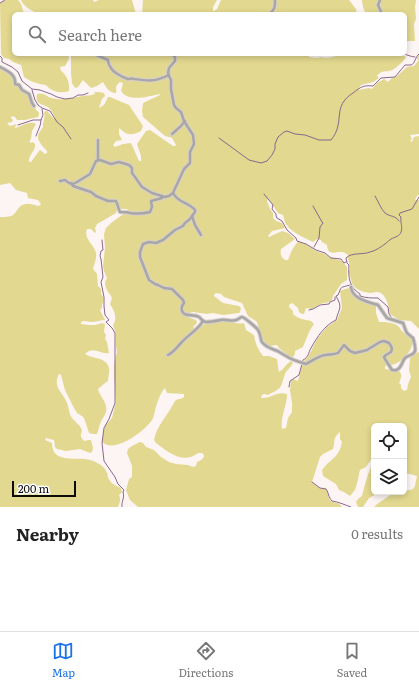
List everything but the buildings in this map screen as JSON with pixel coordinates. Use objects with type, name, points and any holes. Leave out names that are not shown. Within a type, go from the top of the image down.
[{"type":"street","points":[[271,12],[275,9],[276,0]]},
{"type":"street","points":[[380,0],[378,5],[381,12]]},
{"type":"street","points":[[99,56],[108,60],[112,70],[128,79],[132,78],[149,81],[168,76]]},
{"type":"street","points":[[60,181],[65,180],[73,186],[91,192],[108,201],[116,201],[120,212],[142,214],[150,212],[152,207],[151,201],[169,196],[173,193],[184,169],[190,163],[190,152],[194,144],[193,135],[181,112],[174,105],[171,80],[168,76],[168,72],[169,68],[176,61],[174,56]]},
{"type":"street","points":[[0,67],[12,74],[15,84],[19,85],[22,90],[29,94],[34,106]]},
{"type":"street","points":[[172,134],[185,122]]},
{"type":"street","points":[[70,183],[73,184],[90,174],[94,164],[98,160],[98,140]]},
{"type":"street","points":[[98,160],[111,164],[119,162],[130,165],[132,168],[132,173],[142,187],[152,193],[165,197]]},
{"type":"street","points":[[173,193],[174,196],[181,202],[192,207],[195,212],[190,220],[181,228],[175,230],[160,242],[149,242],[143,244],[140,257],[151,282],[164,288],[174,290],[184,301],[181,308],[184,314],[195,315],[206,322],[235,320],[242,317],[246,318],[250,324],[259,331],[262,342],[266,346],[287,357],[306,364],[326,354],[332,355],[338,353],[344,345],[350,351],[355,353],[367,350],[382,341],[387,342],[392,349],[391,352],[384,357],[392,370],[398,369],[405,358],[415,351],[416,347],[413,338],[407,334],[403,323],[387,318],[378,304],[372,304],[358,298],[352,293],[350,289],[351,287]]},
{"type":"street","points":[[192,216],[201,235]]},
{"type":"street","points":[[168,355],[200,327],[203,321]]},
{"type":"shaded area","points":[[6,0],[18,0],[23,12],[12,12],[12,56],[68,56],[69,59],[65,66],[60,67],[61,71],[68,80],[69,91],[57,92],[46,85],[24,77],[21,65],[4,58],[1,54],[0,3]]},
{"type":"shaded area","points":[[21,0],[93,0],[94,2],[99,0],[132,0],[135,12],[34,12]]},
{"type":"shaded area","points":[[143,0],[217,0],[213,7],[214,11],[217,9],[221,0],[349,0],[357,12],[142,12]]},
{"type":"shaded area","points":[[362,0],[416,0],[416,19],[414,24],[415,41],[407,41],[407,12],[365,12]]},
{"type":"shaded area","points":[[419,55],[419,134],[410,135],[412,139],[410,141],[412,142],[414,137],[419,136],[419,195],[415,200],[419,200],[419,329],[411,321],[399,320],[390,314],[385,297],[379,292],[365,292],[355,287],[349,273],[350,264],[348,255],[343,252],[332,253],[329,251],[327,245],[321,240],[317,239],[313,242],[295,232],[288,227],[284,221],[283,215],[278,213],[268,198],[267,201],[273,213],[273,218],[282,223],[285,228],[272,231],[268,236],[269,237],[282,231],[288,233],[295,239],[281,249],[281,255],[285,260],[288,260],[296,244],[301,242],[316,251],[342,261],[347,267],[347,280],[341,284],[332,300],[329,302],[320,304],[312,309],[306,308],[304,314],[299,312],[298,308],[292,303],[289,305],[295,316],[311,321],[314,324],[303,347],[295,351],[293,357],[290,357],[277,345],[266,345],[257,322],[248,316],[242,303],[224,297],[221,294],[216,293],[214,296],[223,303],[239,306],[241,308],[239,313],[223,315],[193,312],[182,315],[196,320],[197,323],[193,327],[194,328],[205,324],[225,321],[240,324],[244,323],[246,330],[254,335],[257,346],[263,356],[269,356],[277,359],[279,372],[291,361],[293,363],[286,373],[280,387],[268,395],[262,395],[261,398],[283,393],[287,394],[282,420],[282,429],[286,428],[288,418],[292,412],[290,390],[291,381],[293,379],[298,381],[302,365],[317,339],[327,327],[337,320],[342,308],[340,291],[349,288],[357,298],[376,306],[376,313],[379,322],[397,325],[412,340],[410,350],[400,361],[396,364],[385,366],[385,369],[400,372],[401,377],[399,383],[404,391],[407,390],[411,377],[409,370],[410,358],[419,352],[419,507],[374,507],[390,495],[407,495],[407,490],[413,489],[415,486],[417,476],[407,474],[407,423],[371,423],[371,460],[366,467],[360,470],[355,490],[350,496],[339,490],[336,484],[323,476],[322,470],[334,458],[341,447],[342,442],[340,439],[340,432],[335,438],[333,449],[320,457],[312,482],[319,488],[326,489],[330,500],[342,507],[138,507],[130,500],[126,490],[129,479],[132,477],[132,466],[127,453],[128,449],[132,446],[140,442],[143,443],[146,447],[154,450],[169,462],[193,467],[196,466],[197,462],[203,458],[204,455],[202,453],[198,453],[187,458],[176,456],[161,447],[154,440],[160,425],[175,401],[184,397],[184,394],[167,393],[165,388],[156,405],[153,419],[143,430],[129,440],[121,443],[107,445],[102,442],[105,426],[112,418],[116,402],[114,365],[117,352],[116,334],[113,325],[115,314],[110,304],[112,297],[105,286],[107,278],[103,266],[105,248],[104,234],[106,228],[111,223],[129,211],[127,209],[120,209],[119,205],[117,205],[116,213],[97,224],[95,233],[91,229],[87,229],[86,233],[86,236],[96,253],[93,269],[97,274],[98,286],[101,289],[101,294],[103,297],[102,308],[100,310],[105,320],[81,322],[81,324],[89,325],[105,324],[104,332],[106,335],[105,339],[109,353],[91,350],[85,354],[102,360],[108,364],[108,381],[98,389],[105,403],[106,412],[97,434],[89,433],[84,418],[77,413],[74,408],[65,390],[61,375],[59,374],[57,386],[67,403],[71,416],[82,430],[82,439],[84,441],[91,440],[93,448],[92,452],[90,453],[80,449],[66,451],[57,449],[55,447],[54,440],[46,438],[45,440],[52,443],[53,450],[61,457],[90,460],[103,466],[110,481],[121,488],[122,492],[119,495],[119,505],[118,507],[0,507],[0,217],[9,217],[13,215],[23,205],[29,204],[39,206],[41,204],[38,200],[28,198],[27,193],[16,190],[10,183],[0,185],[0,68],[12,75],[18,85],[28,95],[32,105],[39,113],[38,117],[25,120],[17,120],[12,116],[12,122],[7,123],[10,126],[17,124],[15,128],[29,123],[36,124],[32,131],[30,140],[30,143],[33,142],[35,146],[29,162],[31,162],[40,150],[45,154],[47,153],[38,138],[38,135],[43,127],[45,116],[44,112],[47,111],[54,119],[55,118],[48,107],[38,102],[37,94],[44,94],[55,99],[63,99],[92,95],[95,94],[94,92],[99,92],[104,93],[105,96],[102,99],[99,108],[104,105],[108,97],[129,105],[143,126],[141,131],[135,134],[128,134],[119,128],[119,134],[122,140],[116,141],[113,145],[115,147],[131,143],[139,161],[141,161],[141,156],[137,144],[146,131],[150,130],[173,146],[176,145],[172,138],[165,136],[143,117],[143,103],[160,94],[134,98],[125,95],[121,91],[123,83],[120,82],[116,86],[116,93],[110,91],[103,82],[91,88],[83,80],[78,87],[75,88],[72,83],[71,56],[309,56],[317,58],[338,56],[406,57],[393,69],[382,72],[377,76],[379,78],[373,82],[361,85],[358,90],[369,88],[372,89],[377,83],[384,79],[388,82],[407,67],[414,66],[418,61],[417,57]]},
{"type":"shaded area","points":[[371,468],[371,495],[374,495],[369,498],[363,507],[358,507],[356,502],[362,496]]},
{"type":"waterway","points":[[0,3],[5,0]]},
{"type":"waterway","points":[[219,138],[249,160],[261,163],[267,161],[272,155],[278,137],[287,131],[319,140],[331,140],[338,127],[340,109],[346,98],[362,87],[373,86],[381,78],[395,77],[405,65],[411,65],[419,54]]},
{"type":"waterway","points":[[407,55],[415,57]]},
{"type":"waterway","points":[[0,56],[2,58],[2,62],[18,72],[22,81],[32,89],[40,90],[65,99],[88,93]]},
{"type":"waterway","points":[[32,90],[38,105],[50,111],[71,139]]},
{"type":"waterway","points":[[18,125],[33,120],[41,120],[43,115],[42,109]]},
{"type":"waterway","points":[[36,136],[41,120]]},
{"type":"waterway","points":[[264,194],[273,205],[272,209],[277,218],[282,221],[287,230],[296,238],[297,241],[325,253],[331,258],[341,259],[344,263],[346,262]]},
{"type":"waterway","points":[[375,196],[385,213],[399,221]]},
{"type":"waterway","points":[[392,318],[389,314],[388,307],[378,298],[360,296],[360,294],[351,285],[349,265],[346,258],[351,255],[373,251],[398,235],[402,228],[401,217],[399,215],[400,213],[412,209],[419,197]]},
{"type":"waterway","points":[[313,206],[323,223],[320,227],[319,238],[314,247]]},
{"type":"waterway","points":[[102,240],[103,250],[101,251],[100,256],[103,277],[101,282],[105,315],[109,320],[106,322],[115,333],[115,403],[104,428],[102,443],[104,461],[118,484],[124,490],[122,507]]},
{"type":"waterway","points":[[289,387],[290,381],[299,375],[303,360],[319,336],[328,325],[336,320],[340,306],[336,296],[341,288],[350,285]]},
{"type":"waterway","points":[[309,310],[320,305],[329,304],[335,300],[335,297]]},
{"type":"waterway","points":[[312,482],[320,488],[326,489],[332,501],[351,507]]}]
